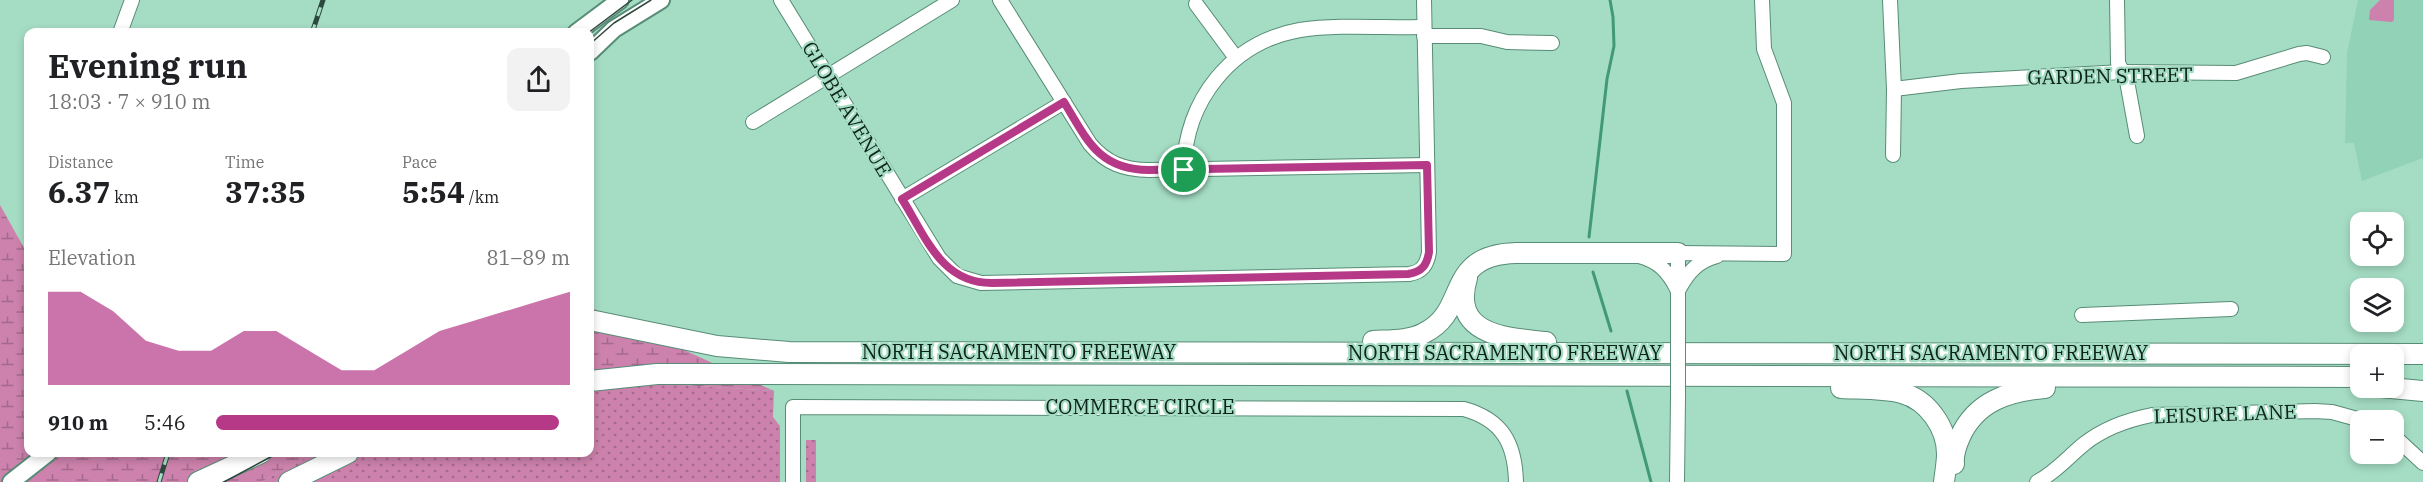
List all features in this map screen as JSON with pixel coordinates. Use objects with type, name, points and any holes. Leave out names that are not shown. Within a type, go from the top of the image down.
[{"type":"highway","points":[[1197,352],[1415,337],[1430,330],[1443,318],[1460,282],[1470,269],[1485,257],[1504,253],[1678,254]]},
{"type":"highway","points":[[1470,269],[1465,289],[1466,305],[1472,319],[1484,331],[1501,337],[1647,353]]},
{"type":"highway","name":"NORTH SACRAMENTO FREEWAY","points":[[594,322],[717,346],[753,350],[2350,354]]},
{"type":"highway","name":"NORTH SACRAMENTO FREEWAY","points":[[2404,353],[2423,352]]},
{"type":"highway","name":"NORTH SACRAMENTO FREEWAY","points":[[594,381],[680,374],[2350,377]]},
{"type":"highway","points":[[1704,375],[1902,393],[1926,406],[1937,420],[1946,441],[1946,478]]},
{"type":"highway","points":[[1946,478],[1963,430],[1975,414],[1995,398],[2030,389],[2177,377]]},
{"type":"highway","points":[[2270,377],[2350,384]]},
{"type":"highway","points":[[2404,378],[2423,378]]},
{"type":"highway","points":[[2404,389],[2423,391]]},
{"type":"highway","points":[[280,482],[315,457]]},
{"type":"highway","points":[[289,482],[340,457]]},
{"type":"highway","points":[[198,482],[240,459]]},
{"type":"main road","points":[[584,28],[620,0]]},
{"type":"main road","points":[[594,48],[614,29],[661,0]]},
{"type":"main road","points":[[11,482],[43,457]]},
{"type":"street","points":[[122,28],[132,0]]},
{"type":"street","name":"GLOBE AVENUE","points":[[781,0],[944,264],[965,279],[981,283],[1408,274],[1426,265],[1429,252],[1427,165]]},
{"type":"street","points":[[753,122],[952,0]]},
{"type":"street","points":[[1000,0],[1090,144],[1110,162],[1137,170],[1427,165],[1424,0]]},
{"type":"street","points":[[1677,482],[1678,254],[1784,254],[1784,103],[1764,49],[1762,0]]},
{"type":"street","points":[[1890,0],[1894,89],[1893,156]]},
{"type":"street","points":[[2117,0],[2118,63],[2127,81],[2137,136]]},
{"type":"street","points":[[1196,4],[1236,58]]},
{"type":"street","points":[[1184,170],[1188,132],[1211,85],[1236,58],[1261,42],[1300,30],[1424,31],[1481,36],[1507,42],[1552,43]]},
{"type":"street","name":"GARDEN STREET","points":[[1894,89],[1961,81],[2122,72],[2227,73],[2246,71],[2299,54],[2314,54],[2323,57]]},
{"type":"street","points":[[902,199],[1064,102]]},
{"type":"street","points":[[1626,253],[1646,258],[1660,265],[1678,291]]},
{"type":"street","points":[[1678,291],[1690,271],[1699,264],[1710,258],[1731,254]]},
{"type":"street","points":[[2082,315],[2230,309]]},
{"type":"street","name":"COMMERCE CIRCLE","points":[[793,482],[793,407],[871,407],[1464,409],[1488,419],[1504,435],[1514,460],[1516,482]]},
{"type":"street","name":"LEISURE LANE","points":[[2037,482],[2057,470],[2094,436],[2117,424],[2141,417],[2315,411],[2332,412],[2350,417]]},
{"type":"street","points":[[2404,445],[2423,463]]},
{"type":"shaded area","points":[[2358,0],[2423,0],[2423,158],[2362,181],[2354,143],[2345,143],[2347,53]]},
{"type":"green space","points":[[2380,0],[2394,0],[2394,20],[2392,22],[2369,20],[2370,10]]},
{"type":"green space","points":[[0,205],[24,248],[24,457],[308,457],[261,482],[0,482]]},
{"type":"green space","points":[[594,309],[774,391],[594,379]]},
{"type":"green space","points":[[594,379],[774,391],[773,417],[780,426],[780,482],[261,482],[307,457],[594,457]]},
{"type":"green space","points":[[806,440],[816,440],[816,482],[806,482]]},
{"type":"waterway","points":[[1589,237],[1607,79],[1614,46],[1610,0]]},
{"type":"waterway","points":[[1593,272],[1611,331]]},
{"type":"waterway","points":[[1627,391],[1651,482]]},
{"type":"tram line","points":[[594,28],[632,0]]},
{"type":"tram line","points":[[594,40],[614,23],[651,0]]},
{"type":"tram line","points":[[224,482],[271,457]]},
{"type":"railway","points":[[314,28],[323,0]]},
{"type":"railway","points":[[159,482],[167,457]]},
{"type":"route","points":[[1064,102],[1096,152],[1110,162],[1127,169],[1184,170],[1427,165],[1429,252],[1426,265],[1416,273],[1408,274],[972,282],[957,276],[944,264],[902,199],[1064,102]]}]
